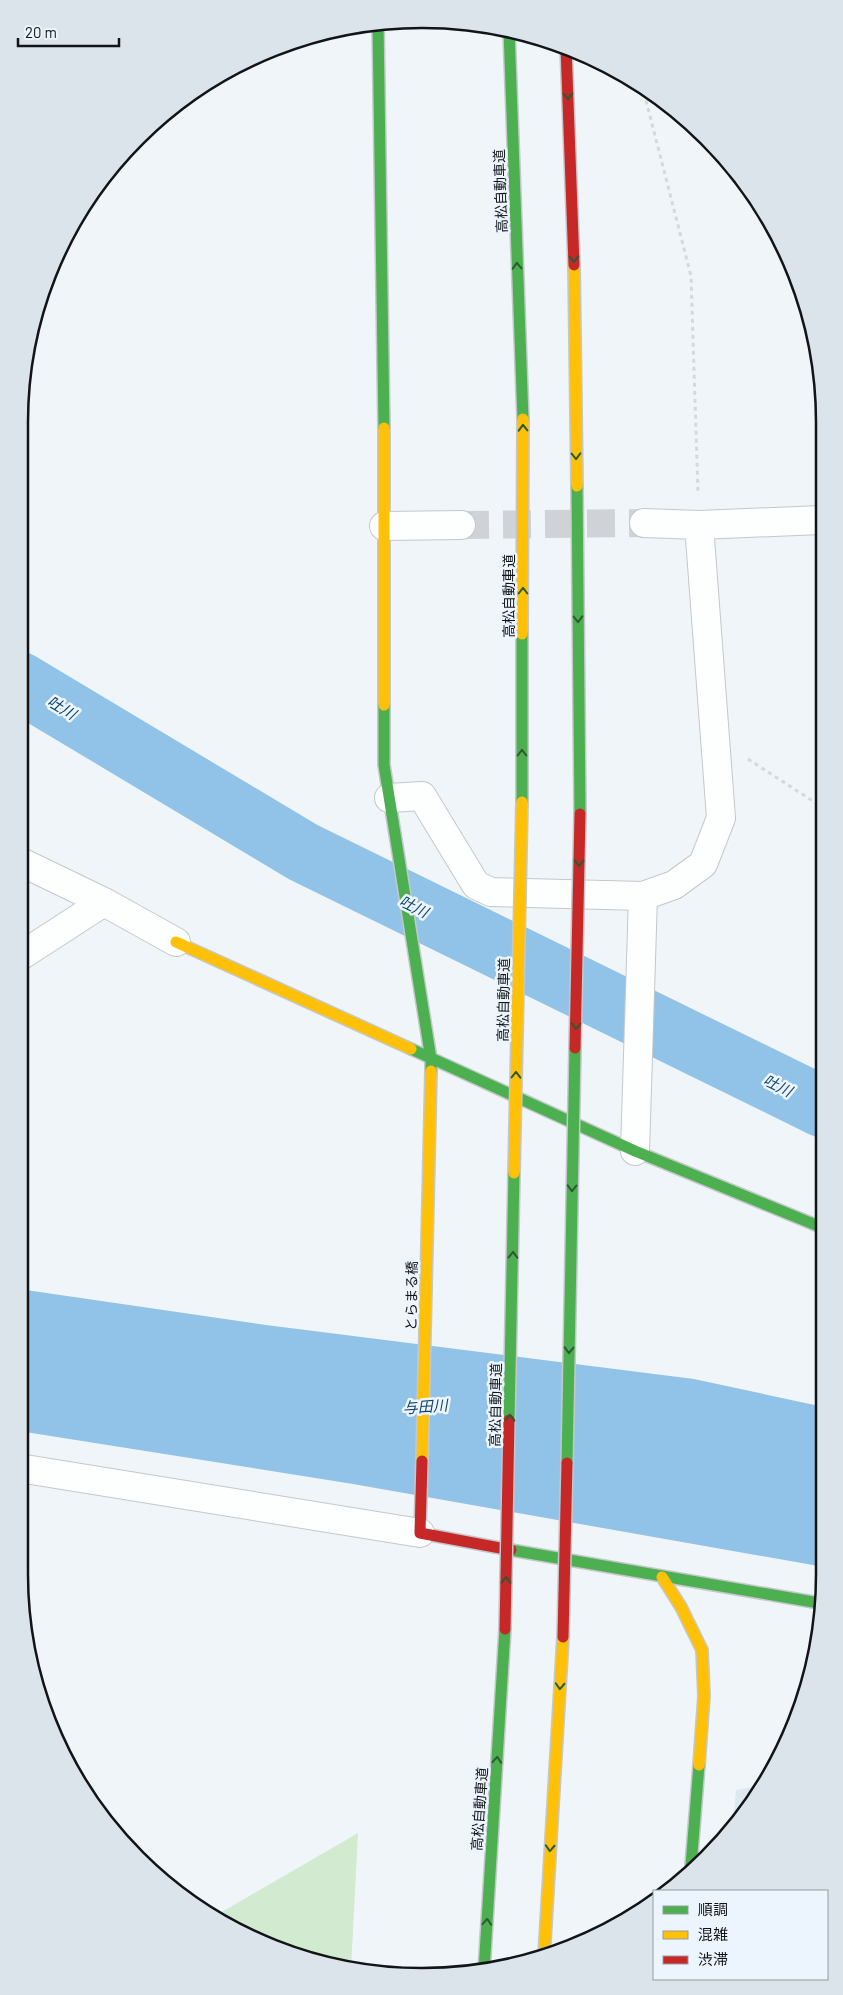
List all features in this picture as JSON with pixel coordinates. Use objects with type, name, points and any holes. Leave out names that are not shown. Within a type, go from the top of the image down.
[{"type":"main road","name":"とらまる橋","points":[[378,30],[384,526],[384,765],[431,1059],[420,1533]]},
{"type":"main road","name":"高松自動車道","points":[[485,1962],[505,1629],[522,802],[523,431],[509,38]]},
{"type":"main road","points":[[545,1948],[563,1637],[580,814],[574,236],[566,55]]},
{"type":"main road","points":[[176,942],[634,1151],[816,1225]]},
{"type":"main road","points":[[420,1533],[815,1602]]},
{"type":"main road","points":[[662,1577],[681,1607],[702,1650],[704,1696],[691,1860]]},
{"type":"street","points":[[644,523],[699,525],[816,520]]},
{"type":"street","points":[[384,526],[461,525]]},
{"type":"street","points":[[390,798],[422,796],[476,885],[491,892],[643,896],[674,884],[703,864],[721,818],[699,525]]},
{"type":"street","points":[[28,865],[104,902],[176,942]]},
{"type":"street","points":[[634,1151],[643,896]]},
{"type":"street","points":[[28,951],[104,902]]},
{"type":"street","points":[[28,1469],[420,1533]]},
{"type":"path","points":[[645,98],[690,276],[699,525]]},
{"type":"path","points":[[714,736],[816,803]]},
{"type":"shaded area","points":[[752,1787],[734,1813],[736,1790]]},
{"type":"green space","points":[[358,1833],[351,1961],[295,1947],[247,1927],[220,1913]]},
{"type":"water","name":"与田川","points":[[28,1290],[266,1325],[694,1379],[816,1405],[816,1566],[353,1484],[28,1432]]},
{"type":"waterway","name":"吐川","points":[[28,687],[303,852],[816,1104]]},
{"type":"tunnel","points":[[461,525],[644,523]]},
{"type":"traffic: fast","points":[[378,30],[384,428]]},
{"type":"traffic: fast","points":[[509,38],[523,419]]},
{"type":"traffic: fast","points":[[577,486],[580,814]]},
{"type":"traffic: fast","points":[[522,634],[522,802]]},
{"type":"traffic: fast","points":[[384,705],[384,765],[431,1059],[431,1071]]},
{"type":"traffic: fast","points":[[567,1463],[575,1048]]},
{"type":"traffic: fast","points":[[411,1049],[635,1151],[816,1225]]},
{"type":"traffic: fast","points":[[509,1420],[514,1173]]},
{"type":"traffic: fast","points":[[511,1550],[815,1602]]},
{"type":"traffic: fast","points":[[485,1962],[505,1629]]},
{"type":"traffic: fast","points":[[691,1860],[699,1765]]},
{"type":"traffic: slow","points":[[574,265],[577,486]]},
{"type":"traffic: slow","points":[[522,634],[523,419]]},
{"type":"traffic: slow","points":[[384,428],[384,705]]},
{"type":"traffic: slow","points":[[514,1173],[522,802]]},
{"type":"traffic: slow","points":[[176,942],[411,1049]]},
{"type":"traffic: slow","points":[[422,1461],[431,1071]]},
{"type":"traffic: slow","points":[[662,1577],[681,1607],[702,1650],[704,1696],[699,1765]]},
{"type":"traffic: slow","points":[[545,1948],[563,1637]]},
{"type":"traffic: jam","points":[[566,55],[574,265]]},
{"type":"traffic: jam","points":[[575,1048],[580,814]]},
{"type":"traffic: jam","points":[[505,1629],[509,1420]]},
{"type":"traffic: jam","points":[[422,1461],[420,1533],[511,1550]]},
{"type":"traffic: jam","points":[[563,1637],[567,1463]]}]
